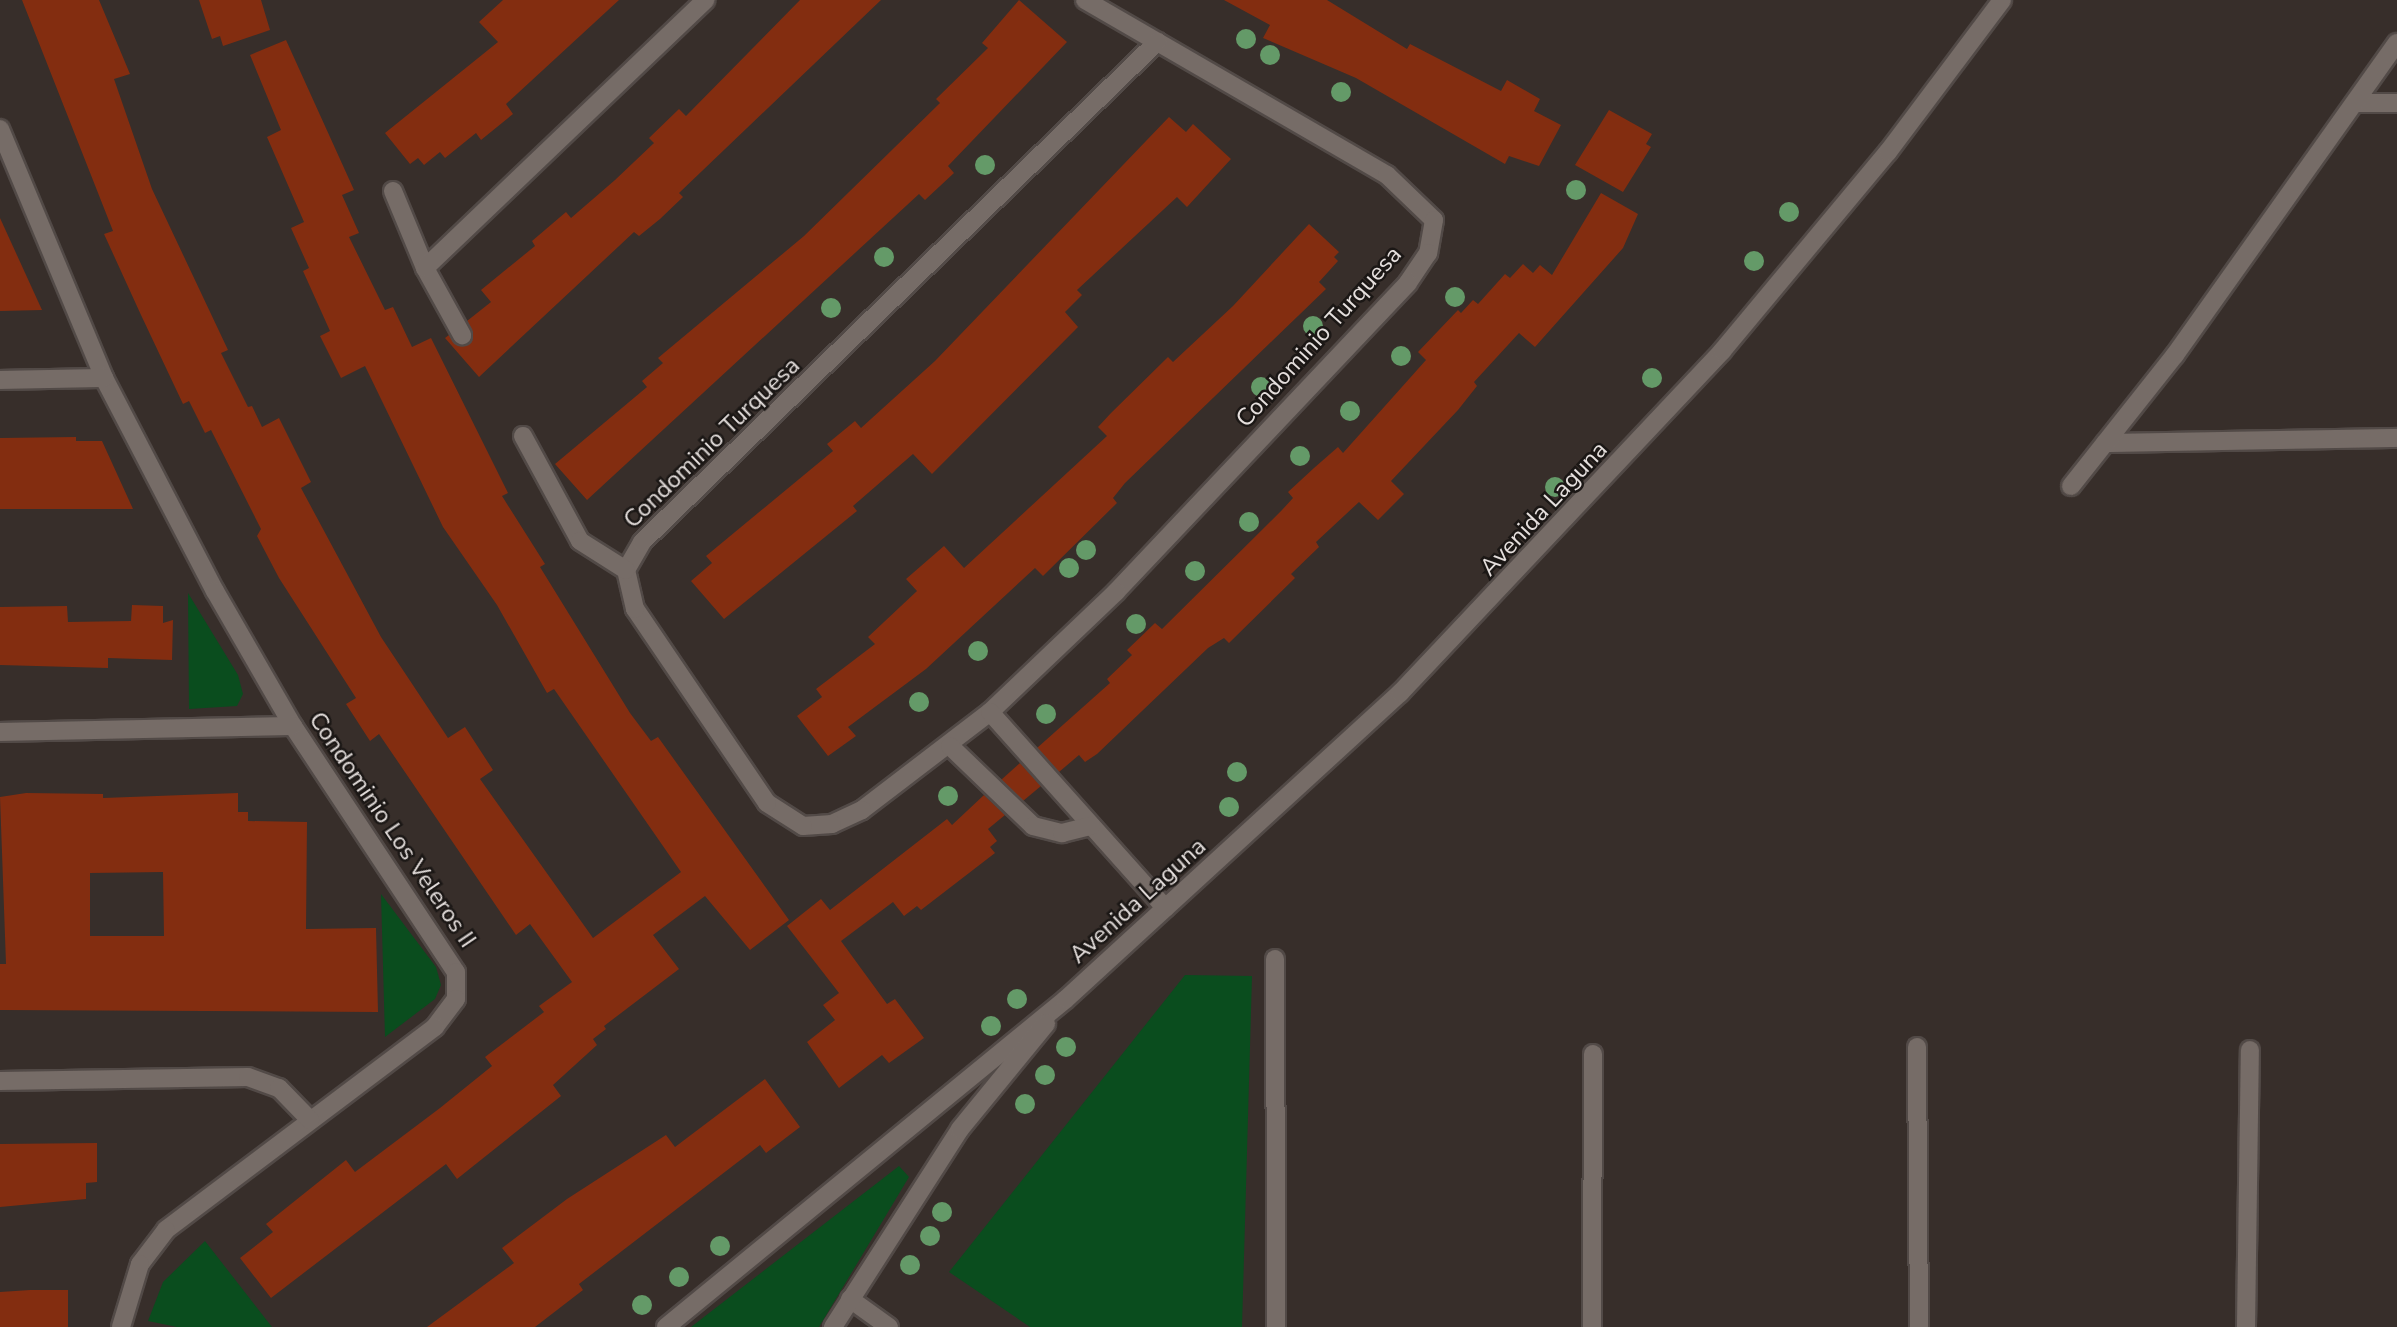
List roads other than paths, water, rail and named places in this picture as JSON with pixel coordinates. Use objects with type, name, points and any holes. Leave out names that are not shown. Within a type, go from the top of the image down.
[{"type":"street","points":[[425,268],[705,0]]},
{"type":"street","name":"Condominio Turquesa","points":[[1085,0],[1387,175],[1416,197],[1433,220],[1428,253],[1408,282],[1116,592],[990,712],[950,746],[862,810],[832,824],[803,826],[767,803],[635,609],[626,570],[642,542],[1157,42]]},
{"type":"street","name":"Avenida Laguna","points":[[666,1327],[1066,999],[1400,693],[1651,431],[1792,269],[2002,0]]},
{"type":"street","points":[[2071,486],[2356,103],[2397,43]]},
{"type":"street","points":[[2356,103],[2397,103]]},
{"type":"street","name":"Condominio Los Veleros II","points":[[0,129],[104,378],[293,726],[448,953],[458,987],[452,1009],[435,1027],[166,1230],[140,1264],[121,1327]]},
{"type":"street","points":[[393,191],[425,268],[462,335]]},
{"type":"street","points":[[0,380],[104,378]]},
{"type":"street","points":[[523,436],[580,541],[626,570]]},
{"type":"street","points":[[2105,443],[2397,438]]},
{"type":"street","points":[[990,712],[1165,908]]},
{"type":"street","points":[[0,732],[293,726]]},
{"type":"street","points":[[950,746],[1033,826],[1062,833],[1091,826]]},
{"type":"street","points":[[1275,959],[1276,1327]]},
{"type":"street","name":"Avenida Laguna","points":[[833,1327],[960,1129],[1066,999]]},
{"type":"street","points":[[1917,1047],[1919,1327]]},
{"type":"street","points":[[2246,1327],[2250,1050]]},
{"type":"street","points":[[1592,1327],[1593,1054]]},
{"type":"street","points":[[0,1081],[248,1077],[279,1088],[310,1120]]},
{"type":"street","points":[[850,1299],[889,1327]]}]
